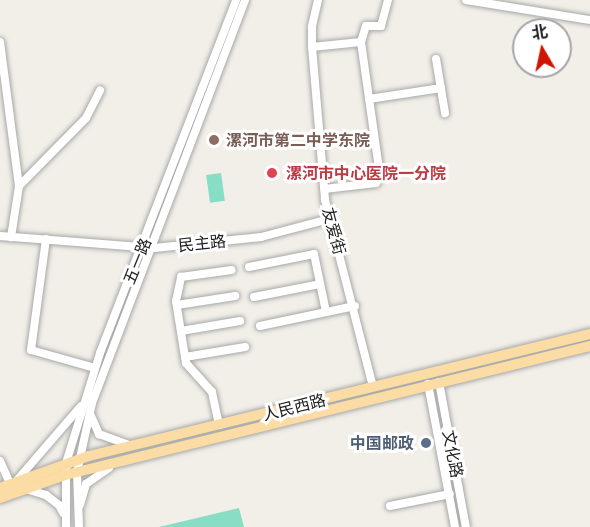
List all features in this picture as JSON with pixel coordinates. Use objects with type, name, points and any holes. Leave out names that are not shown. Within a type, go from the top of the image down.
[{"type":"main road","name":"人民西路","points":[[0,498],[13,484],[79,459],[138,447],[590,334]]},
{"type":"main road","name":"人民西路","points":[[13,484],[65,475],[432,387],[590,346]]},
{"type":"street","name":"五一路","points":[[79,527],[77,472],[95,368],[237,0]]},
{"type":"street","name":"五一路","points":[[66,522],[66,463],[88,403],[154,248],[245,0]]},
{"type":"street","name":"友爱街","points":[[318,0],[312,27],[312,47],[324,189],[329,219],[355,306],[373,387]]},
{"type":"street","points":[[324,189],[380,180],[361,42],[366,26],[381,26],[388,0]]},
{"type":"street","points":[[466,0],[590,20]]},
{"type":"street","points":[[0,42],[19,186],[3,237]]},
{"type":"street","points":[[312,47],[361,42]]},
{"type":"street","points":[[436,59],[445,113]]},
{"type":"street","points":[[369,99],[441,88]]},
{"type":"street","points":[[19,186],[86,118],[100,90]]},
{"type":"street","name":"民主路","points":[[3,237],[154,248],[261,237],[329,219]]},
{"type":"street","points":[[46,239],[31,350],[95,368]]},
{"type":"street","points":[[249,267],[314,254],[326,312]]},
{"type":"street","points":[[219,425],[212,392],[186,363],[177,306],[181,277],[232,270]]},
{"type":"street","points":[[255,297],[320,284]]},
{"type":"street","points":[[177,306],[236,296]]},
{"type":"street","points":[[260,326],[355,306]]},
{"type":"street","points":[[181,331],[240,321]]},
{"type":"street","points":[[185,357],[245,347]]},
{"type":"street","name":"文化路","points":[[432,387],[441,393],[466,527]]},
{"type":"street","name":"文化路","points":[[432,387],[455,527]]},
{"type":"street","points":[[88,403],[91,419],[99,434],[106,440],[138,447]]},
{"type":"street","points":[[13,484],[88,403]]},
{"type":"street","points":[[78,517],[86,484],[104,470],[131,459]]},
{"type":"street","points":[[0,460],[13,484],[46,495],[59,505],[66,522]]},
{"type":"street","points":[[390,506],[450,494]]},
{"type":"green space","points":[[221,173],[225,201],[210,203],[206,175]]},
{"type":"green space","points":[[239,508],[244,527],[159,527]]},
{"type":"place","name":"漯河市第二中学东院","points":[[214,140]]},
{"type":"place","name":"漯河市中心医院一分院","points":[[272,173]]},
{"type":"place","name":"中国邮政","points":[[426,443]]}]
